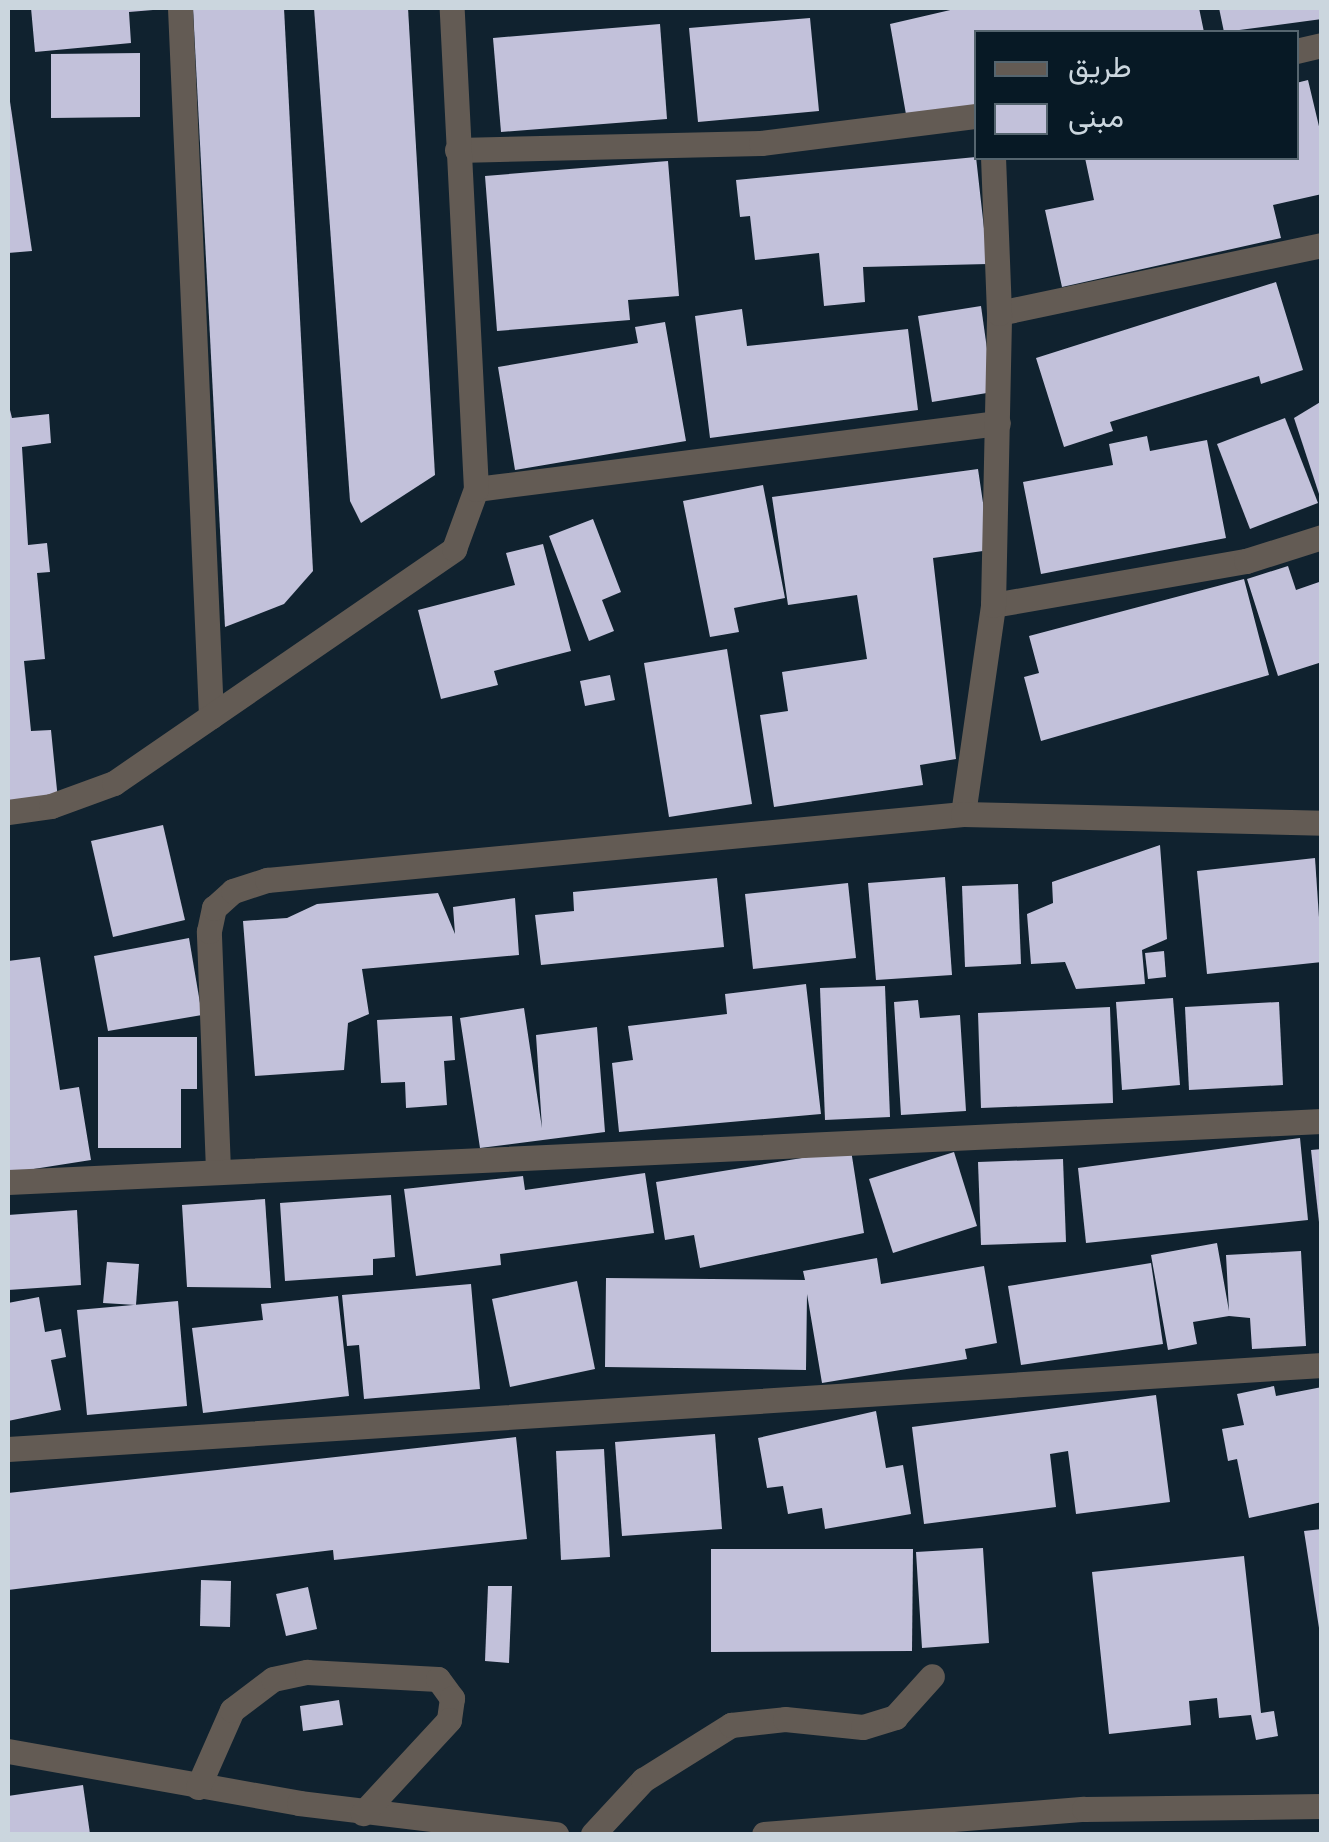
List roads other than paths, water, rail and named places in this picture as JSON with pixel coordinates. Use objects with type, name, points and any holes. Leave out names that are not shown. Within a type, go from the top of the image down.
[{"type":"street","points":[[180,8],[211,716]]},
{"type":"street","points":[[8,812],[51,806],[114,783],[454,550],[476,489],[452,8]]},
{"type":"street","points":[[458,150],[761,143],[974,116]]},
{"type":"street","points":[[963,814],[993,605],[999,313],[993,160]]},
{"type":"street","points":[[999,313],[1322,245]]},
{"type":"street","points":[[476,489],[998,422]]},
{"type":"street","points":[[993,605],[1246,560],[1322,537]]},
{"type":"street","points":[[218,1170],[206,962],[214,908],[233,892],[306,875],[963,814],[1322,823]]},
{"type":"street","points":[[8,1182],[1322,1121]]},
{"type":"street","points":[[8,1449],[1322,1365]]},
{"type":"street","points":[[198,1787],[232,1710],[273,1679],[307,1672],[438,1679],[452,1698],[449,1720],[362,1813]]},
{"type":"street","points":[[593,1834],[643,1780],[731,1725],[785,1719],[863,1727],[895,1717],[932,1676]]},
{"type":"street","points":[[8,1750],[198,1787],[362,1813],[556,1834]]},
{"type":"street","points":[[764,1834],[1084,1809],[1322,1806]]}]
